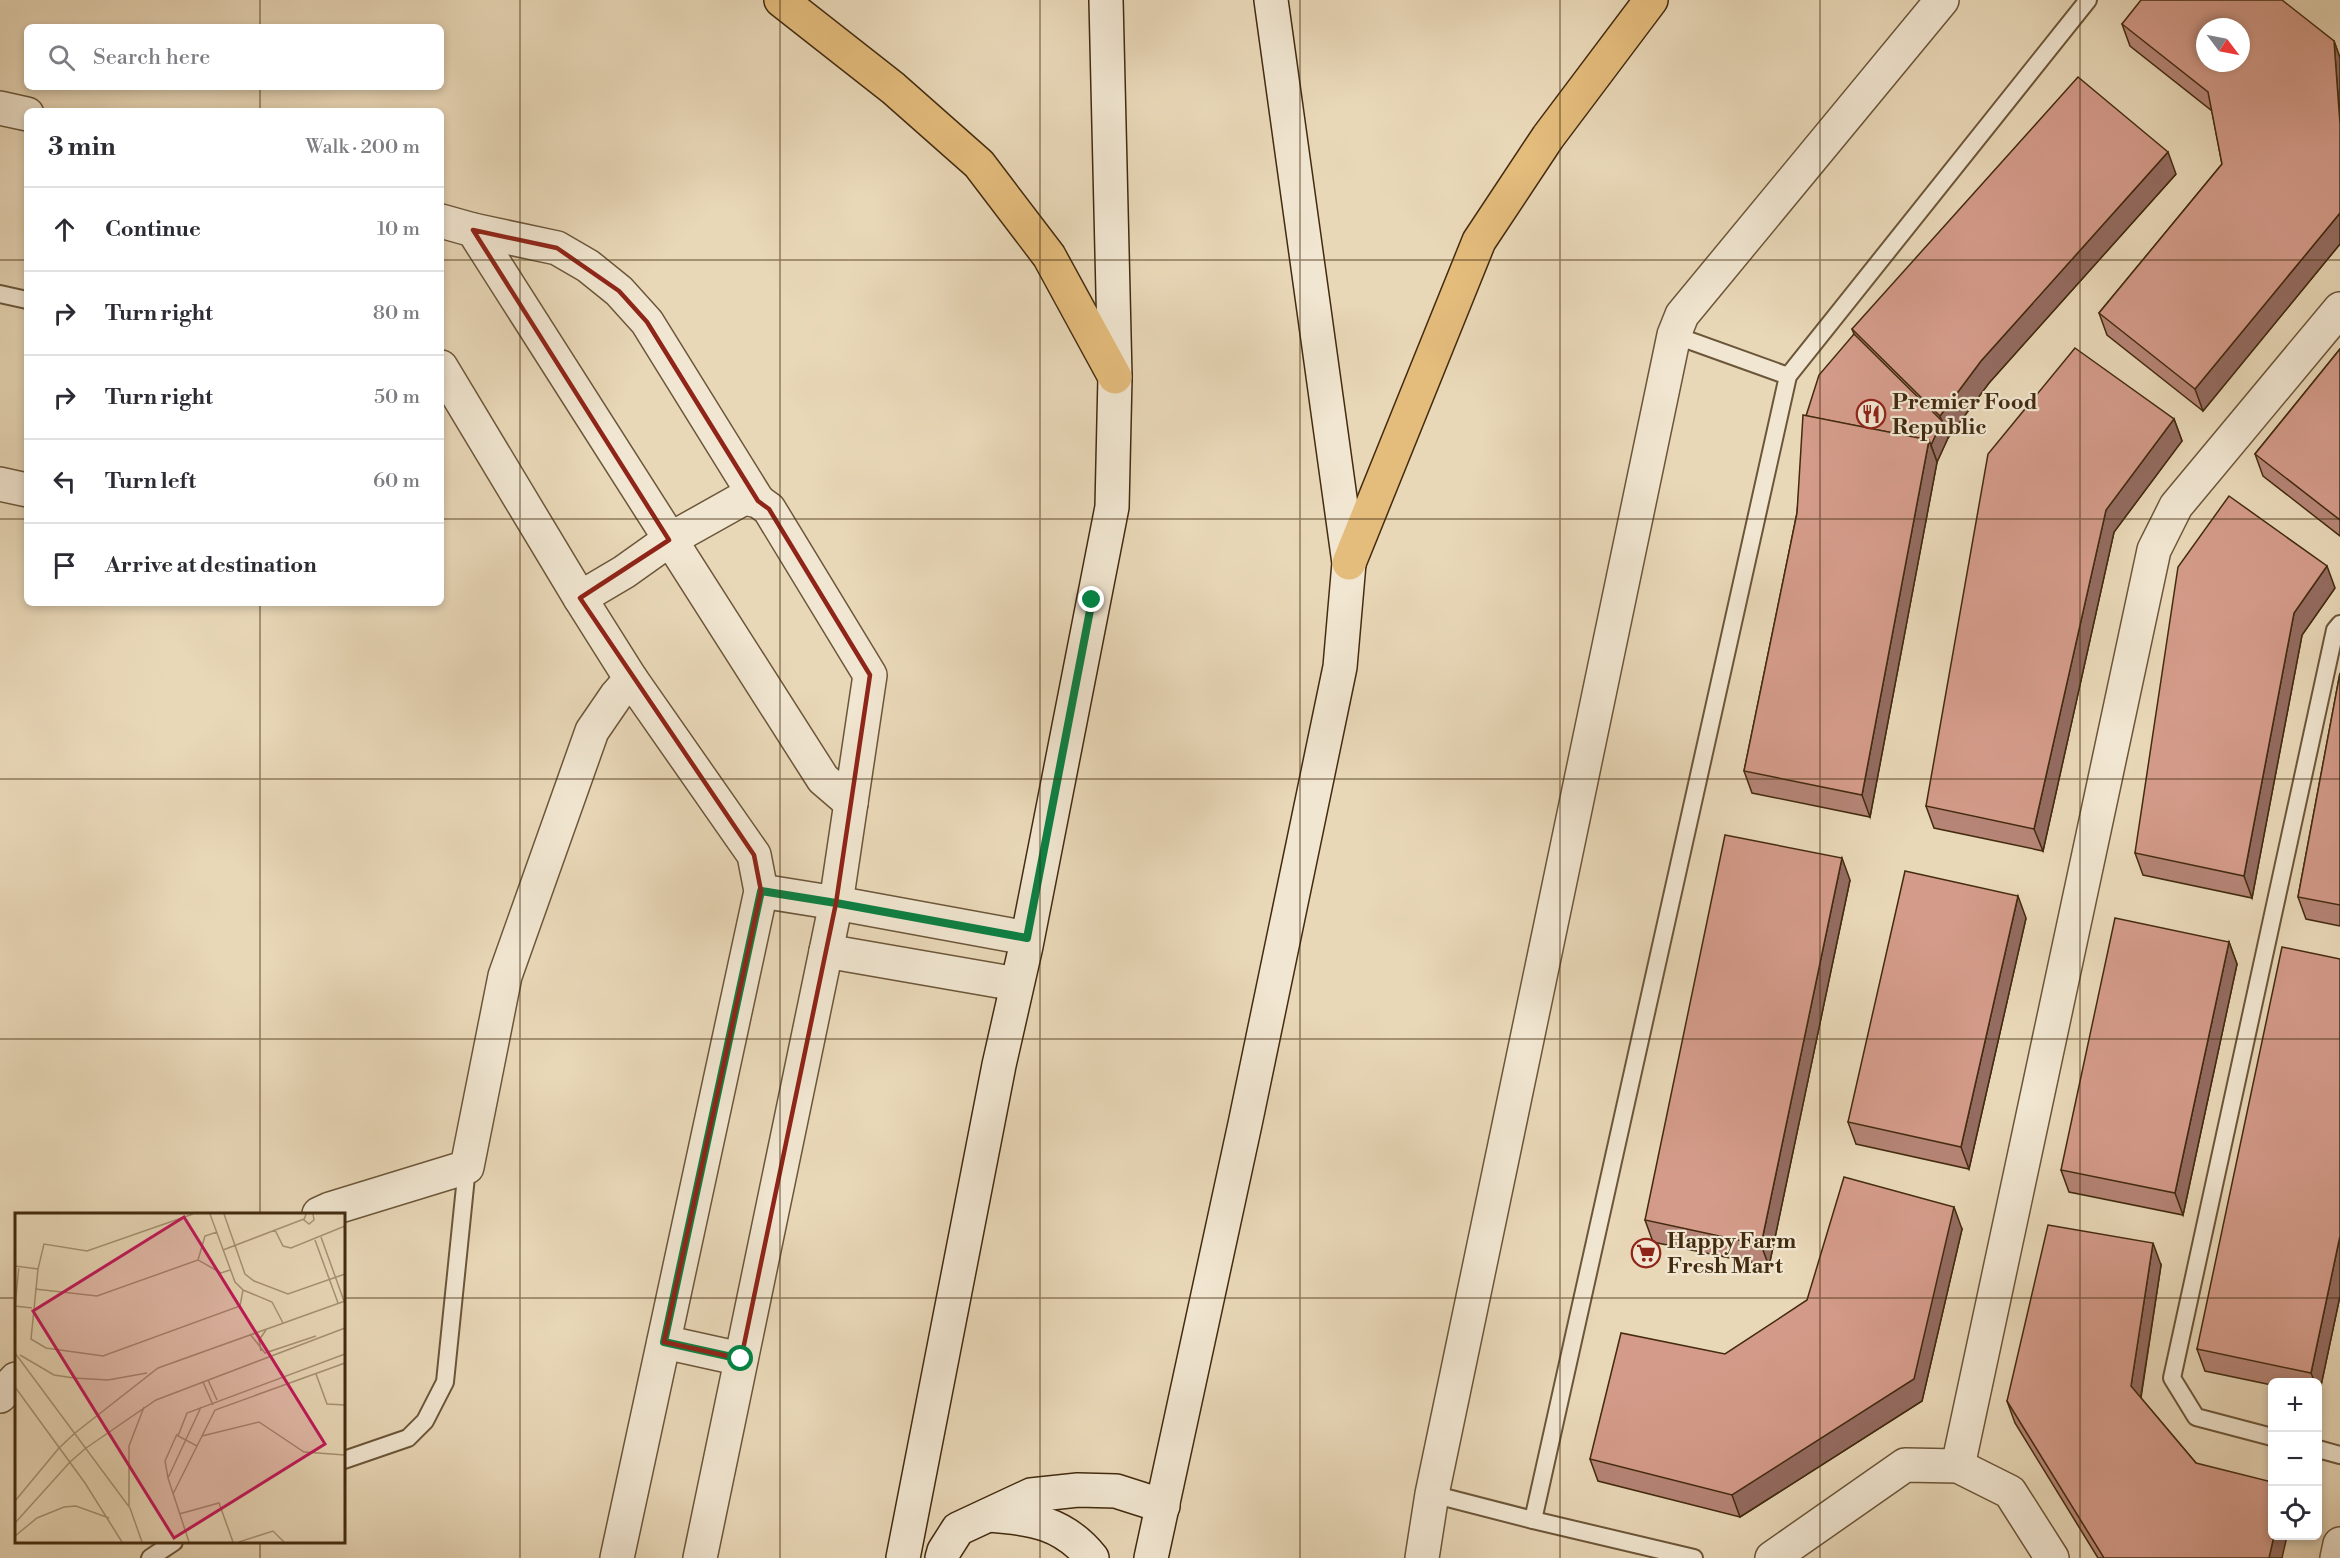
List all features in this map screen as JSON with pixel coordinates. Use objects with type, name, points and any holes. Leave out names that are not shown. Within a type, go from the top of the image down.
[{"type":"highway","points":[[781,0],[893,88],[979,164],[1049,256],[1115,377]]},
{"type":"highway","points":[[1348,563],[1479,241],[1548,137],[1651,0]]},
{"type":"street","points":[[903,1558],[1112,507],[1115,377],[1106,0]]},
{"type":"street","points":[[1151,1558],[1245,1124],[1340,667],[1348,563],[1271,0]]},
{"type":"street","points":[[1422,1558],[1432,1494],[1674,335],[1682,315],[1942,0]]},
{"type":"street","points":[[0,108],[24,113]]},
{"type":"street","points":[[444,221],[473,230],[557,248],[588,266],[619,291],[647,322],[758,501],[769,509],[870,675],[836,903],[700,1558]]},
{"type":"street","points":[[473,230],[823,779],[851,803]]},
{"type":"street","points":[[1958,1466],[2154,550],[2176,506],[2340,309]]},
{"type":"street","points":[[444,372],[631,679],[754,855],[761,891],[617,1558]]},
{"type":"street","points":[[0,484],[24,489]]},
{"type":"street","points":[[580,598],[624,572],[669,540],[744,498],[758,501]]},
{"type":"street","points":[[323,1213],[467,1167],[505,976],[592,731],[616,696],[631,679]]},
{"type":"street","points":[[761,891],[1027,938]]},
{"type":"street","points":[[826,951],[1016,984]]},
{"type":"street","points":[[664,1342],[741,1359]]},
{"type":"street","points":[[0,1396],[15,1380]]},
{"type":"street","points":[[1772,1558],[1905,1466],[1958,1466],[2010,1492],[2052,1558]]},
{"type":"street","points":[[942,1558],[958,1529],[1031,1495],[1078,1490],[1116,1491],[1163,1506]]},
{"type":"street","points":[[989,1515],[1021,1517],[1048,1524],[1081,1544],[1092,1558]]},
{"type":"street","points":[[2337,1558],[2340,1544]]},
{"type":"lane","points":[[1533,1520],[1788,376],[2088,0]]},
{"type":"lane","points":[[0,294],[24,299]]},
{"type":"lane","points":[[1674,335],[1788,376]]},
{"type":"lane","points":[[2268,1436],[2196,1417],[2172,1378],[2335,630],[2340,624]]},
{"type":"lane","points":[[345,1460],[408,1438],[425,1421],[445,1382],[467,1167]]},
{"type":"lane","points":[[2322,1450],[2340,1455]]},
{"type":"lane","points":[[1432,1494],[1694,1558]]},
{"type":"lane","points":[[150,1558],[172,1543]]},
{"type":"highlighted area","points":[[473,230],[557,248],[619,291],[647,322],[758,501],[769,509],[870,675],[836,903],[741,1359],[664,1342],[761,891],[754,855],[580,598],[669,540]]},
{"type":"building","points":[[2141,0],[2282,0],[2334,41],[2340,124],[2340,213],[2195,389],[2099,313],[2222,164],[2208,92],[2122,24]]},
{"type":"building","points":[[2078,77],[2168,152],[1981,361],[1940,416],[1852,329]]},
{"type":"building","name":"Premier Food Republic","points":[[1854,334],[1942,421],[1931,445],[1929,440],[1806,416],[1819,375]]},
{"type":"building","points":[[2075,348],[2174,419],[2106,510],[2034,829],[1926,806],[1988,454]]},
{"type":"building","points":[[2340,349],[2340,520],[2255,454]]},
{"type":"building","points":[[1803,415],[1929,440],[1862,795],[1744,771],[1797,513]]},
{"type":"building","points":[[2229,496],[2327,566],[2294,613],[2244,876],[2135,853],[2178,567]]},
{"type":"building","points":[[2340,673],[2340,905],[2298,897]]},
{"type":"building","points":[[1725,835],[1842,858],[1761,1245],[1645,1220]]},
{"type":"building","points":[[1905,871],[2018,896],[1961,1147],[1848,1122]]},
{"type":"building","points":[[2115,918],[2229,942],[2175,1193],[2061,1170]]},
{"type":"building","points":[[2282,947],[2340,959],[2340,1236],[2311,1373],[2197,1349]]},
{"type":"building","points":[[1844,1177],[1954,1207],[1914,1379],[1732,1495],[1590,1459],[1621,1333],[1725,1354],[1807,1300]]},
{"type":"building","points":[[2048,1225],[2153,1243],[2131,1386],[2196,1463],[2268,1481],[2268,1540],[2273,1540],[2269,1558],[2104,1558],[2007,1401]]},
{"type":"place","name":"Premier Food Republic","points":[[1871,414]]},
{"type":"place","name":"Happy Farm Fresh Mart","points":[[1646,1253]]},
{"type":"route","points":[[741,1359],[664,1342],[761,891],[1027,938],[1092,600]]}]
